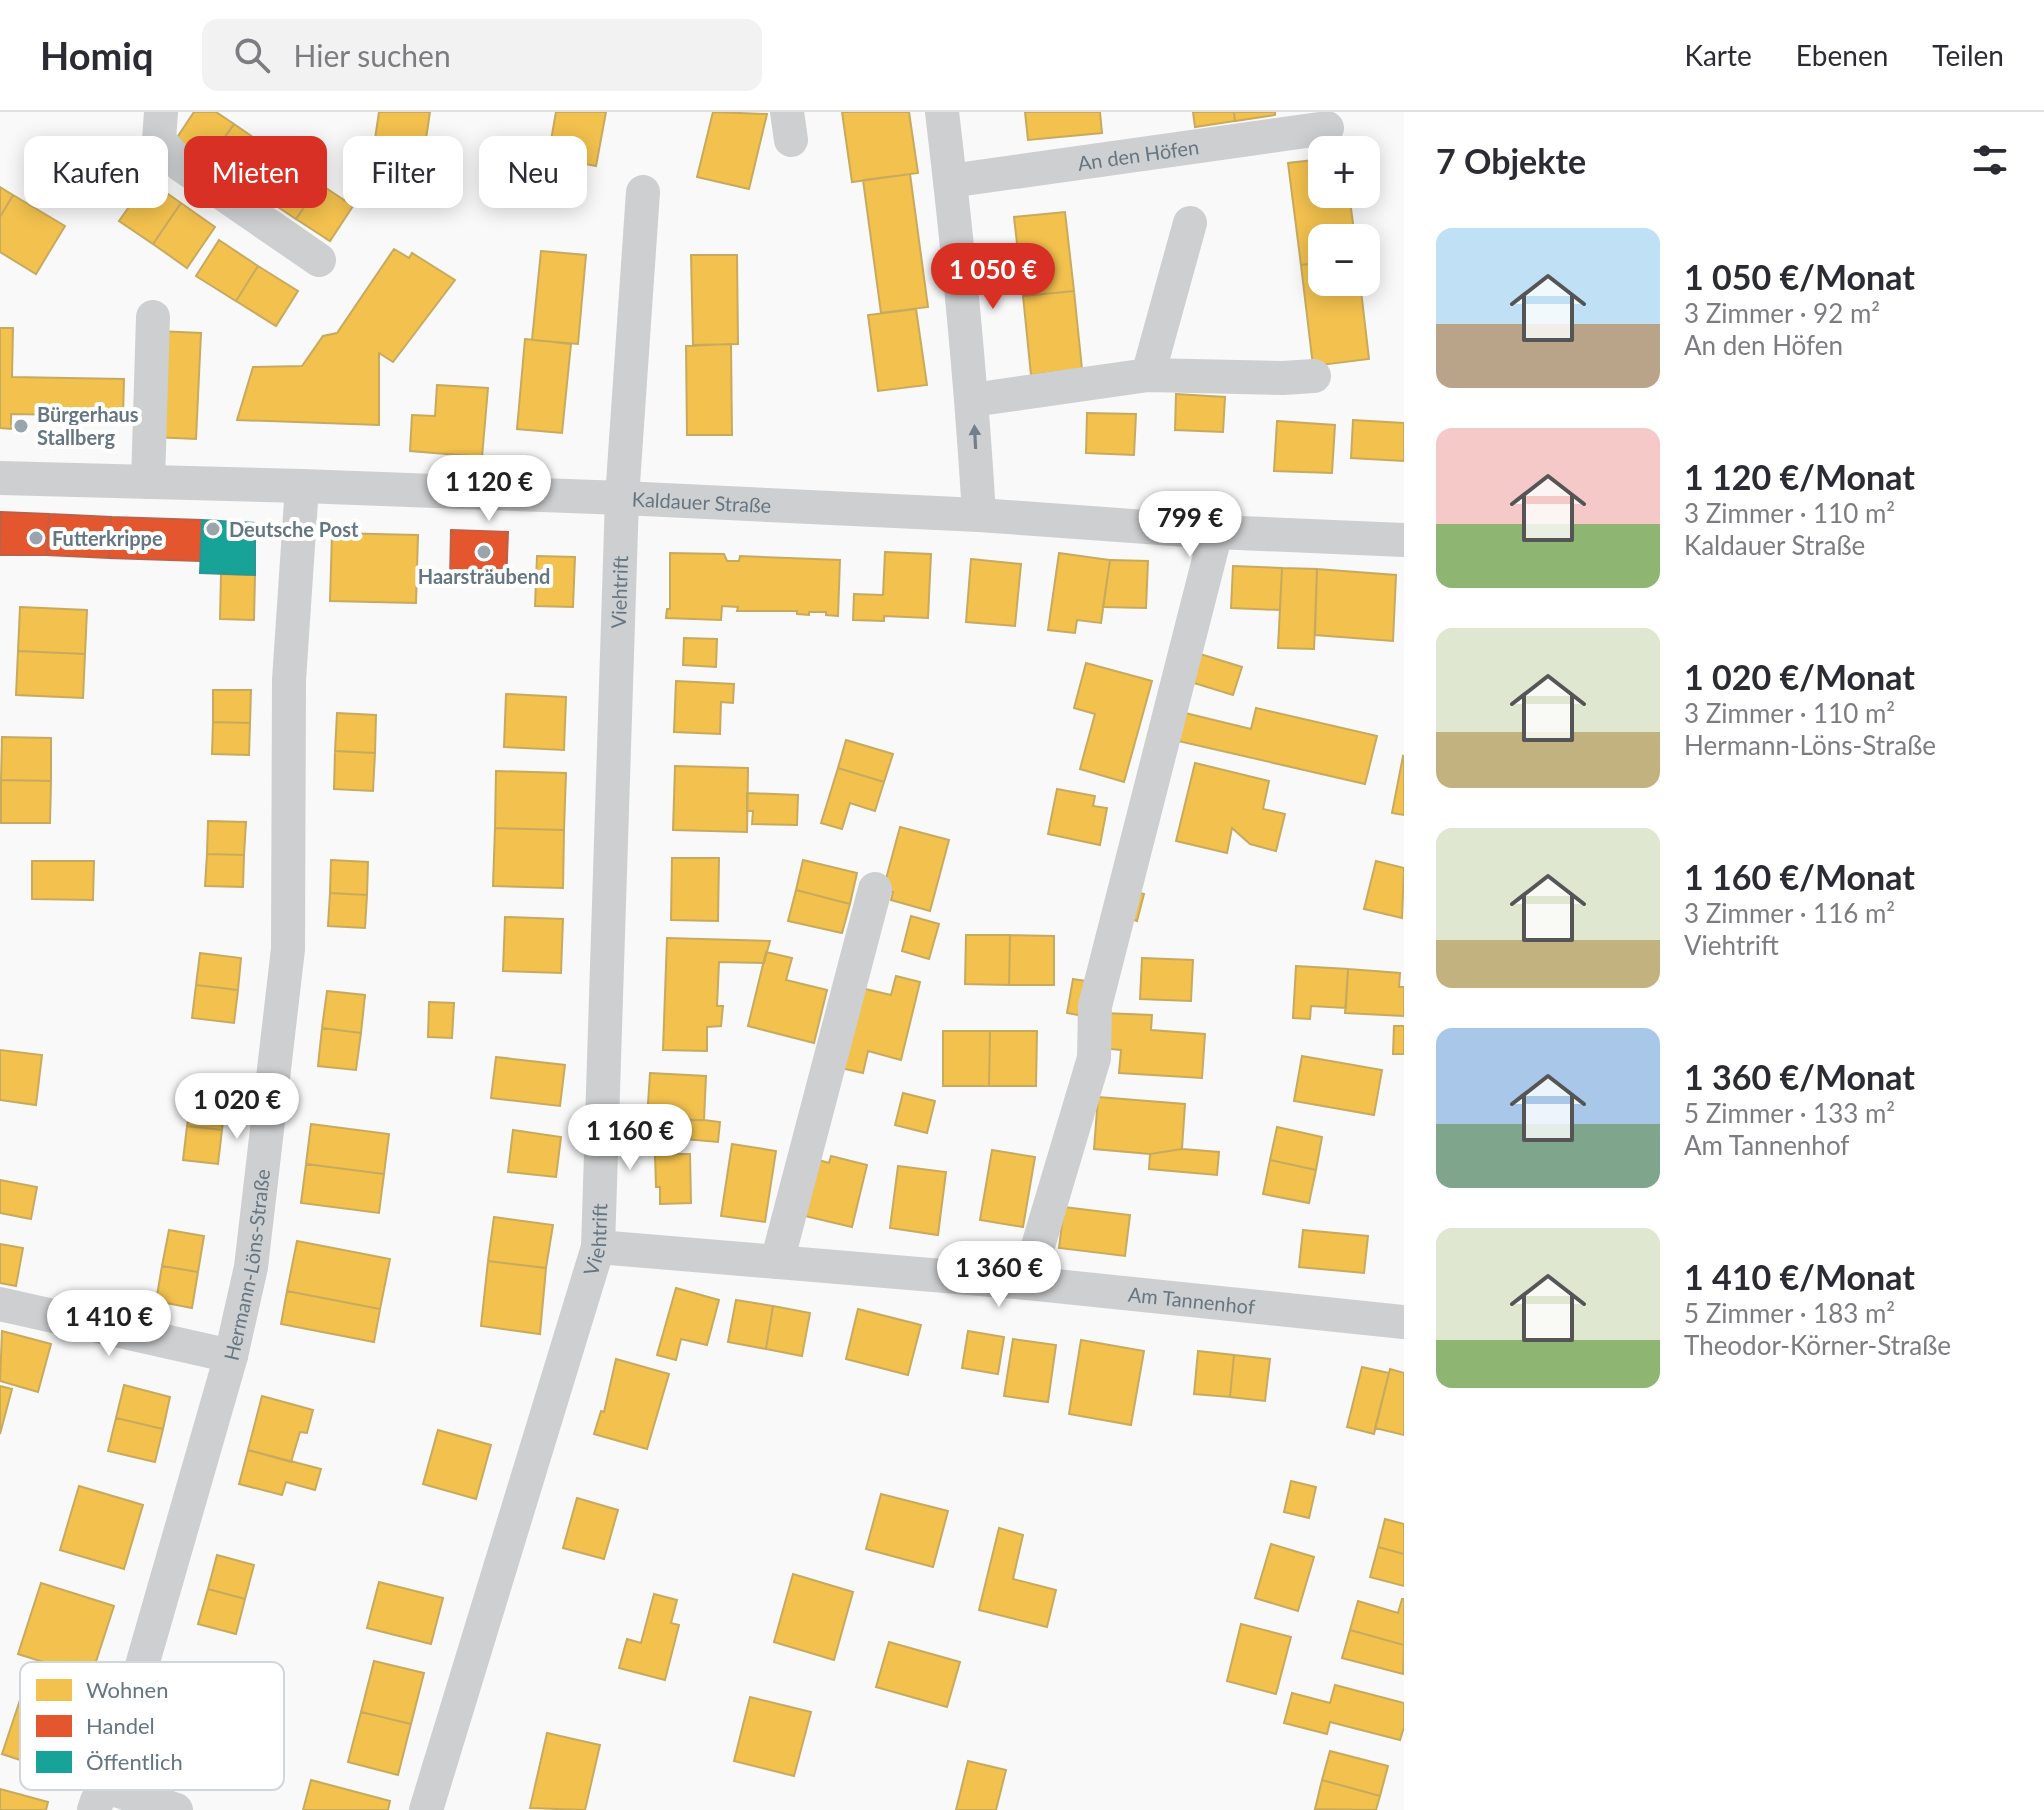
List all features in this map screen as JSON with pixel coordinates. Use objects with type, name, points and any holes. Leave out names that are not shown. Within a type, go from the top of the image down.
[{"type":"street","points":[[161,112],[159,140],[181,165],[319,260]]},
{"type":"street","points":[[942,112],[972,400],[979,515]]},
{"type":"street","name":"An den Höfen","points":[[950,181],[1327,128]]},
{"type":"street","name":"Viehtrift","points":[[426,1810],[598,1247],[622,498],[643,192]]},
{"type":"street","points":[[1148,375],[1190,223]]},
{"type":"street","points":[[148,482],[153,317]]},
{"type":"street","points":[[972,400],[1148,375],[1314,376]]},
{"type":"street","name":"Kaldauer Straße","points":[[0,478],[622,498],[1404,540]]},
{"type":"street","name":"Hermann-Löns-Straße","points":[[141,1662],[231,1356],[251,1267],[288,949],[289,680],[302,486]]},
{"type":"street","points":[[1027,1283],[1094,1058],[1095,1006],[1216,532]]},
{"type":"street","points":[[777,1262],[875,889]]},
{"type":"street","name":"Am Tannenhof","points":[[598,1247],[1027,1283],[1404,1322]]},
{"type":"street","points":[[0,1304],[231,1356]]},
{"type":"street","points":[[101,1798],[176,1810]]},
{"type":"building: Wohnen","points":[[194,112],[216,112],[234,124],[226,136],[184,136],[184,153],[172,145]]},
{"type":"building: Wohnen","points":[[379,112],[430,112],[426,136],[375,136]]},
{"type":"building: Wohnen","points":[[556,112],[606,112],[596,166],[587,164],[587,136],[552,136]]},
{"type":"building: Wohnen","points":[[713,112],[767,114],[749,189],[697,177]]},
{"type":"building: Wohnen","points":[[842,112],[909,112],[918,173],[852,182]]},
{"type":"building: Wohnen","points":[[1025,112],[1100,112],[1102,133],[1028,140]]},
{"type":"building: Wohnen","points":[[1193,112],[1234,112],[1235,121],[1195,127]]},
{"type":"building: Wohnen","points":[[1234,112],[1275,112],[1275,115],[1235,121]]},
{"type":"building: Wohnen","points":[[234,124],[251,136],[226,136]]},
{"type":"building: Wohnen","points":[[1308,161],[1308,208],[1351,208],[1353,224],[1308,224],[1308,264],[1301,265],[1288,163]]},
{"type":"building: Wohnen","points":[[910,174],[928,307],[881,313],[863,180]]},
{"type":"building: Wohnen","points":[[0,187],[13,195],[0,217]]},
{"type":"building: Wohnen","points":[[327,189],[343,199],[343,208],[352,208],[330,241],[296,219],[304,208],[327,208]]},
{"type":"building: Wohnen","points":[[168,194],[181,203],[153,244],[119,221],[128,208],[168,208]]},
{"type":"building: Wohnen","points":[[13,195],[24,202],[24,208],[35,208],[65,226],[36,274],[0,252],[0,217]]},
{"type":"building: Wohnen","points":[[181,203],[215,227],[187,268],[153,244]]},
{"type":"building: Wohnen","points":[[280,208],[304,208],[296,219]]},
{"type":"building: Wohnen","points":[[1065,212],[1074,291],[1023,296],[1014,217]]},
{"type":"building: Wohnen","points":[[219,240],[258,266],[236,301],[196,276]]},
{"type":"building: Wohnen","points":[[394,249],[409,258],[412,253],[455,280],[393,362],[379,353],[379,425],[237,420],[253,367],[302,366],[323,336],[337,333]]},
{"type":"building: Wohnen","points":[[541,251],[586,255],[578,344],[532,340]]},
{"type":"building: Wohnen","points":[[691,255],[737,255],[738,344],[693,345]]},
{"type":"building: Wohnen","points":[[1308,264],[1308,296],[1362,296],[1369,359],[1313,366],[1301,265]]},
{"type":"building: Wohnen","points":[[258,266],[298,291],[276,326],[236,301]]},
{"type":"building: Wohnen","points":[[1074,291],[1082,369],[1031,375],[1023,296]]},
{"type":"building: Wohnen","points":[[916,309],[927,385],[878,391],[868,315]]},
{"type":"building: Wohnen","points":[[0,328],[13,328],[12,377],[124,379],[123,416],[11,414],[11,429],[0,428]]},
{"type":"building: Wohnen","points":[[158,331],[201,333],[196,439],[153,437]]},
{"type":"building: Wohnen","points":[[525,339],[571,344],[562,433],[517,429]]},
{"type":"building: Wohnen","points":[[731,344],[732,435],[687,435],[686,346]]},
{"type":"building: Wohnen","points":[[437,385],[488,388],[482,457],[410,451],[412,415],[435,416]]},
{"type":"building: Wohnen","points":[[1176,394],[1225,397],[1223,432],[1175,430]]},
{"type":"building: Wohnen","points":[[1087,413],[1136,414],[1134,455],[1086,453]]},
{"type":"building: Wohnen","points":[[1353,420],[1404,423],[1404,461],[1351,458]]},
{"type":"building: Wohnen","points":[[1277,421],[1335,425],[1332,473],[1274,471]]},
{"type":"building: Wohnen","points":[[332,533],[418,535],[416,603],[330,601]]},
{"type":"building: Wohnen","points":[[885,552],[931,554],[928,618],[884,616],[884,621],[853,620],[854,594],[883,595]]},
{"type":"building: Wohnen","points":[[670,553],[724,554],[727,561],[739,561],[740,556],[840,560],[838,616],[826,615],[826,612],[809,612],[809,615],[797,614],[797,611],[737,611],[738,607],[722,606],[721,620],[666,618],[667,609],[670,609]]},
{"type":"building: Wohnen","points":[[1059,553],[1110,560],[1101,623],[1077,620],[1075,633],[1048,630]]},
{"type":"building: Wohnen","points":[[537,556],[575,557],[573,607],[535,606]]},
{"type":"building: Wohnen","points":[[971,559],[1021,564],[1015,626],[966,622]]},
{"type":"building: Wohnen","points":[[1110,560],[1148,561],[1146,608],[1103,607]]},
{"type":"building: Wohnen","points":[[1233,566],[1282,568],[1280,610],[1231,608]]},
{"type":"building: Wohnen","points":[[1282,568],[1317,569],[1314,649],[1278,648]]},
{"type":"building: Wohnen","points":[[1317,569],[1396,575],[1393,641],[1315,635]]},
{"type":"building: Wohnen","points":[[221,574],[255,575],[254,620],[220,619]]},
{"type":"building: Wohnen","points":[[20,607],[87,610],[85,654],[18,651]]},
{"type":"building: Wohnen","points":[[684,638],[717,639],[716,667],[683,665]]},
{"type":"building: Wohnen","points":[[18,651],[85,654],[83,698],[16,695]]},
{"type":"building: Wohnen","points":[[1200,654],[1242,667],[1233,695],[1191,682]]},
{"type":"building: Wohnen","points":[[1086,663],[1152,681],[1124,782],[1080,769],[1095,714],[1074,708]]},
{"type":"building: Wohnen","points":[[676,681],[734,684],[733,703],[721,702],[720,734],[674,732]]},
{"type":"building: Wohnen","points":[[213,690],[251,690],[250,723],[213,722]]},
{"type":"building: Wohnen","points":[[506,694],[566,697],[564,750],[504,747]]},
{"type":"building: Wohnen","points":[[1256,708],[1377,736],[1365,784],[1174,740],[1181,712],[1251,729]]},
{"type":"building: Wohnen","points":[[337,713],[376,715],[375,753],[335,751]]},
{"type":"building: Wohnen","points":[[213,722],[250,723],[249,755],[212,754]]},
{"type":"building: Wohnen","points":[[2,737],[51,738],[51,781],[1,780]]},
{"type":"building: Wohnen","points":[[846,740],[893,754],[884,782],[838,768]]},
{"type":"building: Wohnen","points":[[335,751],[375,753],[373,791],[334,789]]},
{"type":"building: Wohnen","points":[[1404,757],[1404,815],[1392,813]]},
{"type":"building: Wohnen","points":[[1195,763],[1269,781],[1263,809],[1285,814],[1276,851],[1250,844],[1232,828],[1227,853],[1176,841]]},
{"type":"building: Wohnen","points":[[675,766],[748,768],[747,832],[673,830]]},
{"type":"building: Wohnen","points":[[838,768],[884,782],[875,811],[850,803],[842,829],[821,823]]},
{"type":"building: Wohnen","points":[[496,771],[566,773],[564,830],[495,828]]},
{"type":"building: Wohnen","points":[[1,780],[51,781],[50,823],[1,823]]},
{"type":"building: Wohnen","points":[[1057,789],[1095,796],[1093,806],[1107,808],[1100,845],[1048,834]]},
{"type":"building: Wohnen","points":[[747,793],[798,795],[797,825],[752,824],[753,811],[747,811]]},
{"type":"building: Wohnen","points":[[208,821],[246,822],[244,855],[207,854]]},
{"type":"building: Wohnen","points":[[900,827],[949,840],[930,911],[891,900],[893,892],[883,890]]},
{"type":"building: Wohnen","points":[[495,828],[564,830],[563,888],[493,886]]},
{"type":"building: Wohnen","points":[[207,854],[244,855],[243,887],[205,886]]},
{"type":"building: Wohnen","points":[[672,858],[719,858],[718,921],[671,920]]},
{"type":"building: Wohnen","points":[[331,860],[368,862],[367,895],[330,893]]},
{"type":"building: Wohnen","points":[[803,860],[857,873],[850,904],[796,890]]},
{"type":"building: Wohnen","points":[[32,861],[94,861],[93,900],[32,899]]},
{"type":"building: Wohnen","points":[[1376,861],[1404,868],[1402,918],[1364,909]]},
{"type":"building: Wohnen","points":[[796,890],[850,904],[842,933],[788,921]]},
{"type":"building: Wohnen","points":[[1131,891],[1144,894],[1137,921],[1124,917]]},
{"type":"building: Wohnen","points":[[330,893],[367,895],[365,928],[328,926]]},
{"type":"building: Wohnen","points":[[911,916],[939,924],[929,959],[902,951]]},
{"type":"building: Wohnen","points":[[505,917],[563,919],[561,973],[503,971]]},
{"type":"building: Wohnen","points":[[966,935],[1010,935],[1009,985],[965,984]]},
{"type":"building: Wohnen","points":[[1010,935],[1054,936],[1054,985],[1009,985]]},
{"type":"building: Wohnen","points":[[667,938],[770,941],[764,963],[719,962],[717,1006],[723,1006],[721,1026],[707,1027],[707,1051],[663,1050]]},
{"type":"building: Wohnen","points":[[766,952],[792,958],[786,980],[827,990],[814,1043],[748,1026]]},
{"type":"building: Wohnen","points":[[200,953],[241,958],[238,990],[196,985]]},
{"type":"building: Wohnen","points":[[1142,958],[1193,960],[1191,1001],[1140,999]]},
{"type":"building: Wohnen","points":[[1296,966],[1348,969],[1346,1008],[1311,1006],[1310,1019],[1293,1018]]},
{"type":"building: Wohnen","points":[[1348,969],[1400,973],[1399,987],[1404,987],[1404,1016],[1345,1013]]},
{"type":"building: Wohnen","points":[[896,976],[920,982],[901,1060],[868,1051],[863,1073],[841,1068],[861,988],[891,995]]},
{"type":"building: Wohnen","points":[[1073,979],[1093,982],[1084,1016],[1067,1013]]},
{"type":"building: Wohnen","points":[[196,985],[238,990],[234,1023],[192,1018]]},
{"type":"building: Wohnen","points":[[327,991],[365,995],[361,1033],[322,1028]]},
{"type":"building: Wohnen","points":[[429,1002],[454,1003],[452,1038],[428,1037]]},
{"type":"building: Wohnen","points":[[1103,1013],[1152,1015],[1151,1030],[1205,1034],[1202,1078],[1119,1073],[1121,1050],[1101,1048]]},
{"type":"building: Wohnen","points":[[1394,1026],[1404,1026],[1404,1054],[1393,1054]]},
{"type":"building: Wohnen","points":[[322,1028],[361,1033],[356,1070],[318,1066]]},
{"type":"building: Wohnen","points":[[943,1031],[990,1031],[989,1086],[943,1086]]},
{"type":"building: Wohnen","points":[[990,1031],[1037,1031],[1036,1086],[989,1086]]},
{"type":"building: Wohnen","points":[[0,1050],[42,1055],[36,1105],[0,1100]]},
{"type":"building: Wohnen","points":[[1302,1056],[1382,1070],[1374,1115],[1294,1101]]},
{"type":"building: Wohnen","points":[[496,1057],[565,1065],[560,1106],[491,1098]]},
{"type":"building: Wohnen","points":[[650,1073],[706,1076],[704,1120],[647,1119]]},
{"type":"building: Wohnen","points":[[192,1092],[226,1096],[222,1130],[187,1126]]},
{"type":"building: Wohnen","points":[[903,1093],[935,1101],[927,1133],[895,1125]]},
{"type":"building: Wohnen","points":[[1098,1097],[1185,1104],[1182,1149],[1150,1154],[1094,1149]]},
{"type":"building: Wohnen","points":[[674,1121],[720,1122],[718,1142],[673,1138]]},
{"type":"building: Wohnen","points":[[311,1124],[389,1134],[384,1174],[306,1164]]},
{"type":"building: Wohnen","points":[[187,1126],[222,1130],[218,1164],[183,1160]]},
{"type":"building: Wohnen","points":[[1277,1127],[1322,1137],[1316,1170],[1270,1160]]},
{"type":"building: Wohnen","points":[[513,1130],[561,1137],[556,1177],[508,1172]]},
{"type":"building: Wohnen","points":[[732,1144],[776,1151],[765,1222],[721,1216]]},
{"type":"building: Wohnen","points":[[1182,1149],[1219,1152],[1217,1175],[1149,1169],[1150,1154]]},
{"type":"building: Wohnen","points":[[992,1150],[1035,1157],[1023,1227],[980,1220]]},
{"type":"building: Wohnen","points":[[655,1154],[690,1154],[691,1203],[660,1204]]},
{"type":"building: Wohnen","points":[[831,1156],[867,1165],[852,1227],[805,1216],[819,1160],[829,1163]]},
{"type":"building: Wohnen","points":[[1270,1160],[1316,1170],[1309,1203],[1263,1194]]},
{"type":"building: Wohnen","points":[[306,1164],[384,1174],[379,1213],[301,1203]]},
{"type":"building: Wohnen","points":[[898,1166],[946,1172],[938,1235],[890,1228]]},
{"type":"building: Wohnen","points":[[0,1180],[37,1187],[31,1219],[0,1213]]},
{"type":"building: Wohnen","points":[[1064,1207],[1130,1215],[1125,1256],[1059,1248]]},
{"type":"building: Wohnen","points":[[494,1217],[553,1225],[546,1268],[488,1261]]},
{"type":"building: Wohnen","points":[[169,1230],[204,1236],[198,1272],[162,1266]]},
{"type":"building: Wohnen","points":[[1303,1230],[1368,1236],[1364,1273],[1299,1267]]},
{"type":"building: Wohnen","points":[[297,1241],[390,1259],[380,1309],[287,1291]]},
{"type":"building: Wohnen","points":[[0,1244],[23,1248],[16,1286],[0,1283]]},
{"type":"building: Wohnen","points":[[488,1261],[546,1268],[540,1334],[481,1326]]},
{"type":"building: Wohnen","points":[[162,1266],[198,1272],[192,1308],[156,1301]]},
{"type":"building: Wohnen","points":[[676,1288],[719,1300],[707,1345],[681,1339],[676,1360],[657,1355]]},
{"type":"building: Wohnen","points":[[287,1291],[380,1309],[374,1342],[281,1324]]},
{"type":"building: Wohnen","points":[[736,1300],[773,1306],[766,1349],[728,1342]]},
{"type":"building: Wohnen","points":[[773,1306],[810,1313],[802,1356],[766,1349]]},
{"type":"building: Wohnen","points":[[858,1309],[921,1325],[908,1375],[846,1359]]},
{"type":"building: Wohnen","points":[[2,1331],[51,1344],[38,1392],[0,1381]]},
{"type":"building: Wohnen","points":[[968,1331],[1004,1337],[998,1374],[962,1368]]},
{"type":"building: Wohnen","points":[[1013,1339],[1056,1345],[1048,1402],[1004,1396]]},
{"type":"building: Wohnen","points":[[1081,1340],[1144,1351],[1131,1425],[1069,1414]]},
{"type":"building: Wohnen","points":[[1198,1351],[1234,1355],[1230,1397],[1194,1394]]},
{"type":"building: Wohnen","points":[[1234,1355],[1270,1359],[1265,1401],[1230,1397]]},
{"type":"building: Wohnen","points":[[616,1359],[669,1374],[647,1449],[594,1434],[601,1411],[604,1412]]},
{"type":"building: Wohnen","points":[[1362,1367],[1389,1373],[1374,1434],[1347,1427]]},
{"type":"building: Wohnen","points":[[1390,1369],[1404,1373],[1404,1435],[1375,1428]]},
{"type":"building: Wohnen","points":[[124,1385],[170,1397],[163,1429],[116,1418]]},
{"type":"building: Wohnen","points":[[0,1386],[12,1389],[0,1434]]},
{"type":"building: Wohnen","points":[[262,1396],[313,1410],[307,1433],[300,1432],[291,1462],[248,1450]]},
{"type":"building: Wohnen","points":[[116,1418],[163,1429],[155,1462],[108,1451]]},
{"type":"building: Wohnen","points":[[438,1430],[491,1445],[476,1499],[423,1484]]},
{"type":"building: Wohnen","points":[[248,1450],[321,1469],[315,1490],[286,1482],[282,1495],[239,1484]]},
{"type":"building: Wohnen","points":[[1291,1481],[1316,1487],[1309,1518],[1284,1512]]},
{"type":"building: Wohnen","points":[[79,1486],[143,1505],[124,1569],[60,1550]]},
{"type":"building: Wohnen","points":[[881,1494],[948,1511],[933,1567],[866,1549]]},
{"type":"building: Wohnen","points":[[577,1498],[618,1510],[604,1559],[563,1548]]},
{"type":"building: Wohnen","points":[[1385,1519],[1404,1524],[1404,1554],[1378,1547]]},
{"type":"building: Wohnen","points":[[999,1528],[1023,1535],[1013,1579],[1056,1590],[1047,1627],[979,1610]]},
{"type":"building: Wohnen","points":[[1271,1544],[1314,1557],[1298,1611],[1255,1598]]},
{"type":"building: Wohnen","points":[[1378,1547],[1404,1554],[1404,1586],[1370,1577]]},
{"type":"building: Wohnen","points":[[217,1555],[254,1565],[245,1599],[208,1589]]},
{"type":"building: Wohnen","points":[[793,1574],[853,1592],[834,1660],[774,1642]]},
{"type":"building: Wohnen","points":[[379,1582],[443,1598],[431,1644],[367,1628]]},
{"type":"building: Wohnen","points":[[41,1583],[114,1606],[96,1662],[43,1662],[18,1654]]},
{"type":"building: Wohnen","points":[[208,1589],[245,1599],[236,1634],[198,1624]]},
{"type":"building: Wohnen","points":[[654,1594],[677,1600],[671,1623],[679,1625],[665,1680],[619,1668],[627,1639],[641,1643]]},
{"type":"building: Wohnen","points":[[1402,1599],[1404,1645],[1350,1630],[1358,1601],[1398,1613]]},
{"type":"building: Wohnen","points":[[1241,1624],[1291,1637],[1276,1694],[1227,1681]]},
{"type":"building: Wohnen","points":[[1350,1630],[1404,1645],[1403,1674],[1342,1658]]},
{"type":"building: Wohnen","points":[[889,1642],[960,1662],[947,1707],[876,1687]]},
{"type":"building: Wohnen","points":[[374,1661],[424,1673],[411,1724],[361,1712]]},
{"type":"building: Wohnen","points":[[1335,1685],[1404,1703],[1404,1727],[1400,1740],[1330,1722],[1327,1734],[1284,1723],[1292,1693],[1330,1703]]},
{"type":"building: Wohnen","points":[[750,1697],[811,1712],[794,1776],[734,1761]]},
{"type":"building: Wohnen","points":[[20,1700],[20,1760],[2,1754]]},
{"type":"building: Wohnen","points":[[361,1712],[411,1724],[398,1775],[348,1762]]},
{"type":"building: Wohnen","points":[[547,1733],[600,1745],[585,1810],[530,1808]]},
{"type":"building: Wohnen","points":[[1330,1751],[1388,1766],[1380,1796],[1322,1780]]},
{"type":"building: Wohnen","points":[[968,1761],[1006,1770],[996,1810],[956,1810]]},
{"type":"building: Wohnen","points":[[311,1780],[390,1801],[388,1810],[303,1810]]},
{"type":"building: Wohnen","points":[[1322,1780],[1380,1796],[1376,1810],[1315,1809]]},
{"type":"building: Wohnen","points":[[0,1789],[48,1802],[46,1810],[0,1810]]},
{"type":"building: Handel","points":[[1,512],[49,514],[47,555],[0,555]]},
{"type":"building: Handel","points":[[49,514],[111,517],[109,558],[47,555]]},
{"type":"building: Handel","points":[[111,517],[202,520],[200,561],[109,558]]},
{"type":"building: Handel","points":[[451,530],[508,532],[506,584],[450,582]]},
{"type":"building: Öffentlich","points":[[202,520],[255,523],[255,575],[200,573]]},
{"type":"place","name":"Bürgerhaus Stallberg","points":[[21,426]]},
{"type":"place","name":"Deutsche Post","points":[[213,529]]},
{"type":"place","name":"Futterkrippe","points":[[36,538]]},
{"type":"place","name":"Haarsträubend","points":[[484,552]]}]
